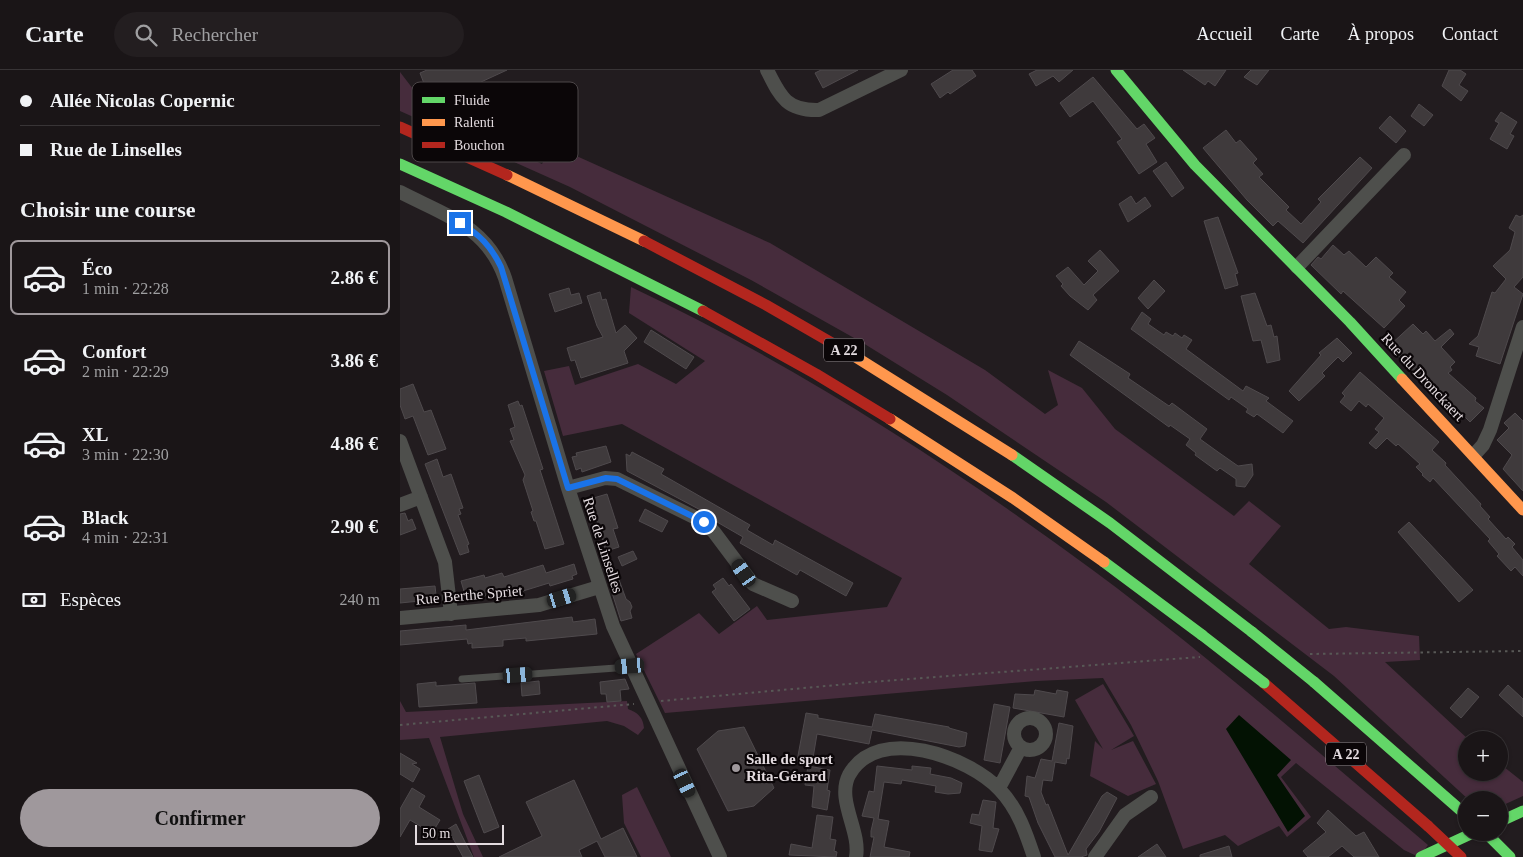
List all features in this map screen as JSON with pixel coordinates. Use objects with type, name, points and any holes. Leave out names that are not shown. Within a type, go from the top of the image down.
[{"type":"main road","name":"Rue du Dronckaert","points":[[1116,70],[1195,165],[1297,267],[1523,510]]},
{"type":"main road","name":"A 22","points":[[400,127],[412,132]]},
{"type":"main road","name":"A 22","points":[[481,162],[637,236],[717,278],[852,355],[960,421],[1062,489],[1129,537],[1252,632],[1314,682],[1458,808]]},
{"type":"main road","name":"A 22","points":[[400,164],[566,239],[688,302],[808,368],[916,434],[1018,501],[1140,587],[1264,683],[1461,857]]},
{"type":"main road","points":[[1508,818],[1523,811]]},
{"type":"main road","points":[[1421,857],[1458,840]]},
{"type":"main road","points":[[1494,841],[1508,855]]},
{"type":"street","points":[[768,70],[779,94],[786,102],[806,110],[819,110],[901,70]]},
{"type":"street","points":[[1297,267],[1404,155]]},
{"type":"street","name":"Rue de Linselles","points":[[400,192],[470,229],[493,251],[505,278],[599,587],[630,666],[720,857]]},
{"type":"street","points":[[1474,456],[1483,445],[1490,430],[1523,327]]},
{"type":"street","points":[[400,441],[445,562],[451,614]]},
{"type":"street","points":[[568,488],[606,478],[617,479],[690,514],[704,522],[714,532],[753,584],[792,601]]},
{"type":"street","points":[[400,505],[421,497]]},
{"type":"street","name":"Rue Berthe Spriet","points":[[400,618],[538,605],[599,587]]},
{"type":"street","points":[[999,788],[1021,747]]},
{"type":"street","points":[[856,857],[857,844],[846,798],[846,783],[853,769],[872,755],[902,748],[942,755],[969,766],[999,788],[1021,820],[1034,857]]},
{"type":"street","points":[[1095,857],[1125,815],[1151,797]]},
{"type":"lane","points":[[462,679],[630,666]]},
{"type":"path","points":[[1305,654],[1523,651]]},
{"type":"path","points":[[400,725],[890,680],[1204,656]]},
{"type":"shaded area","points":[[400,72],[412,88],[412,116],[400,111]]},
{"type":"shaded area","points":[[578,157],[770,243],[985,370],[1045,414],[1058,405],[1048,370],[1082,388],[1115,429],[1234,516],[1249,501],[1281,526],[1249,564],[1329,629],[1346,627],[1419,636],[1420,660],[1385,662],[1459,731],[1458,781],[1508,781],[1508,770],[1523,782],[1523,796],[1508,803],[1508,791],[1459,791],[1334,676],[1106,502],[947,395],[863,343],[751,280],[570,187],[514,162],[538,162],[542,164],[543,162],[578,162]]},
{"type":"shaded area","points":[[631,287],[692,317],[811,382],[927,454],[1039,531],[1180,637],[1428,845],[1419,857],[1404,850],[1296,763],[1281,777],[1311,817],[1287,837],[1279,826],[1238,846],[1225,835],[1183,849],[1158,781],[1131,725],[1103,678],[1036,681],[665,713],[636,654],[699,613],[719,634],[757,606],[767,620],[887,607],[902,578],[622,424],[563,436],[544,371],[569,366],[575,385],[638,364],[676,384],[705,361],[629,313]]},
{"type":"shaded area","points":[[1103,684],[1134,736],[1111,750],[1133,741],[1156,784],[1128,796],[1090,776],[1095,741],[1103,749],[1075,700]]},
{"type":"shaded area","points":[[400,701],[406,712],[627,701],[628,709],[639,716],[644,728],[638,735],[624,726],[607,721],[440,737],[463,814],[483,857],[474,857],[429,738],[400,740]]},
{"type":"shaded area","points":[[1239,715],[1291,760],[1277,775],[1305,816],[1288,832],[1226,729]]},
{"type":"shaded area","points":[[637,787],[671,857],[641,857],[624,823],[622,795]]},
{"type":"building","points":[[427,70],[507,70],[481,82],[423,82],[420,73]]},
{"type":"building","points":[[821,70],[858,70],[823,88],[815,73]]},
{"type":"building","points":[[953,70],[972,70],[976,76],[950,94],[948,92],[940,98],[931,84]]},
{"type":"building","points":[[1037,70],[1073,70],[1059,82],[1053,76],[1036,86],[1029,74]]},
{"type":"building","points":[[1183,70],[1226,70],[1215,86],[1208,81],[1205,85]]},
{"type":"building","points":[[1251,70],[1269,70],[1257,85],[1244,77]]},
{"type":"building","points":[[1449,70],[1460,70],[1466,74],[1459,85],[1468,91],[1461,101],[1442,86]]},
{"type":"building","points":[[1093,77],[1137,129],[1144,124],[1155,138],[1146,144],[1157,162],[1139,174],[1117,142],[1122,139],[1093,101],[1070,117],[1060,103]]},
{"type":"building","points":[[1419,104],[1433,115],[1424,126],[1411,116]]},
{"type":"building","points":[[1501,112],[1517,122],[1510,134],[1514,136],[1507,149],[1490,139],[1499,123],[1495,121]]},
{"type":"building","points":[[1390,116],[1406,131],[1396,143],[1379,128]]},
{"type":"building","points":[[1226,130],[1236,143],[1240,140],[1257,159],[1253,163],[1263,174],[1259,177],[1289,207],[1286,210],[1301,224],[1321,202],[1318,199],[1360,157],[1372,168],[1303,243],[1278,221],[1273,226],[1247,200],[1203,148]]},
{"type":"building","points":[[1166,162],[1184,188],[1172,197],[1153,171]]},
{"type":"building","points":[[1131,196],[1136,204],[1145,197],[1151,206],[1128,222],[1119,204]]},
{"type":"building","points":[[1516,215],[1520,217],[1523,215],[1523,277],[1514,287],[1523,294],[1500,364],[1476,356],[1479,347],[1469,344],[1478,336],[1492,292],[1495,293],[1506,279],[1493,266],[1510,250],[1515,232],[1509,228]]},
{"type":"building","points":[[1218,217],[1238,273],[1235,274],[1238,285],[1225,289],[1204,221]]},
{"type":"building","points":[[1333,245],[1344,255],[1349,251],[1366,267],[1376,257],[1393,273],[1389,277],[1406,292],[1399,300],[1405,306],[1384,328],[1343,291],[1341,294],[1311,265],[1318,257],[1321,259]]},
{"type":"building","points":[[1100,250],[1119,271],[1093,295],[1097,300],[1088,310],[1070,296],[1061,286],[1063,284],[1056,276],[1068,267],[1084,285],[1098,271],[1088,261]]},
{"type":"building","points":[[1154,280],[1165,291],[1148,309],[1138,298]]},
{"type":"building","points":[[569,288],[571,295],[579,293],[582,303],[555,312],[549,294]]},
{"type":"building","points":[[600,292],[602,300],[606,299],[616,333],[625,325],[637,338],[624,351],[628,363],[581,378],[575,360],[571,361],[567,348],[603,337],[597,326],[587,296]]},
{"type":"building","points":[[1255,293],[1267,326],[1271,325],[1274,337],[1277,336],[1280,360],[1267,363],[1261,340],[1253,341],[1241,296]]},
{"type":"building","points":[[1142,312],[1151,319],[1148,324],[1164,335],[1166,332],[1173,336],[1175,333],[1182,338],[1184,335],[1192,340],[1186,349],[1243,391],[1246,386],[1269,398],[1266,401],[1293,421],[1283,433],[1257,414],[1254,417],[1246,412],[1248,409],[1231,397],[1229,400],[1131,329]]},
{"type":"building","points":[[1413,324],[1423,334],[1426,331],[1435,341],[1450,329],[1454,334],[1441,347],[1455,362],[1450,367],[1452,370],[1448,373],[1476,398],[1475,401],[1484,408],[1470,422],[1457,409],[1452,414],[1389,346]]},
{"type":"building","points":[[651,330],[694,357],[686,369],[644,342]]},
{"type":"building","points":[[1337,338],[1352,353],[1343,362],[1338,357],[1322,373],[1325,376],[1299,401],[1289,391],[1321,355],[1319,353]]},
{"type":"building","points":[[1079,341],[1130,374],[1128,378],[1169,406],[1172,403],[1207,429],[1200,439],[1218,452],[1238,466],[1252,464],[1253,475],[1245,487],[1236,486],[1236,479],[1220,468],[1217,471],[1195,455],[1196,453],[1186,445],[1190,439],[1170,425],[1169,427],[1070,355]]},
{"type":"building","points":[[1360,372],[1439,442],[1432,450],[1446,463],[1445,465],[1481,504],[1480,506],[1490,517],[1488,519],[1506,539],[1508,537],[1515,544],[1512,547],[1523,560],[1523,576],[1515,567],[1511,571],[1497,556],[1499,554],[1488,541],[1490,539],[1433,478],[1430,482],[1422,475],[1416,467],[1420,464],[1398,444],[1396,446],[1387,438],[1376,449],[1369,443],[1379,432],[1375,429],[1384,418],[1368,404],[1366,407],[1359,401],[1351,411],[1340,402],[1345,396],[1342,393]]},
{"type":"building","points":[[413,384],[424,412],[431,410],[446,449],[428,455],[413,416],[405,419],[400,405],[400,389]]},
{"type":"building","points":[[518,401],[520,406],[522,405],[543,469],[540,470],[564,544],[545,549],[531,512],[533,511],[523,480],[525,475],[510,441],[514,440],[510,429],[515,427],[508,405]]},
{"type":"building","points":[[1515,413],[1523,421],[1523,491],[1503,469],[1512,455],[1497,440],[1509,428],[1504,423]]},
{"type":"building","points":[[606,446],[611,462],[582,472],[581,468],[576,470],[572,457],[577,456],[576,453]]},
{"type":"building","points":[[632,452],[664,469],[661,474],[750,525],[747,530],[773,545],[775,540],[853,583],[846,596],[800,570],[797,575],[740,543],[743,537],[717,522],[708,514],[627,471],[626,454],[630,456]]},
{"type":"building","points":[[437,459],[443,477],[451,474],[463,508],[459,509],[461,514],[458,515],[469,544],[467,545],[469,552],[460,555],[425,464]]},
{"type":"building","points":[[607,494],[618,528],[613,529],[619,547],[606,551],[590,499]]},
{"type":"building","points":[[645,509],[668,521],[662,532],[639,521]]},
{"type":"building","points":[[405,513],[408,521],[412,519],[416,529],[400,535],[400,514]]},
{"type":"building","points":[[1409,522],[1473,590],[1459,602],[1398,532]]},
{"type":"building","points":[[633,551],[637,559],[622,566],[618,557]]},
{"type":"building","points":[[574,564],[577,574],[572,576],[573,579],[550,586],[549,583],[510,595],[508,589],[478,598],[477,595],[466,598],[461,581],[484,575],[485,578],[502,573],[504,577],[543,565],[546,573]]},
{"type":"building","points":[[618,577],[626,599],[632,607],[630,611],[632,618],[621,621],[608,580]]},
{"type":"building","points":[[723,578],[729,586],[731,584],[750,609],[734,621],[712,592],[716,589],[713,585]]},
{"type":"building","points":[[435,586],[436,595],[430,596],[430,600],[400,603],[400,589]]},
{"type":"building","points":[[572,617],[573,622],[595,619],[597,634],[526,641],[526,638],[503,640],[503,646],[472,648],[472,643],[468,644],[467,639],[400,645],[400,631],[466,625],[466,630]]},
{"type":"building","points":[[625,679],[629,689],[620,690],[621,701],[607,702],[606,694],[601,694],[600,682]]},
{"type":"building","points":[[539,681],[540,694],[522,696],[521,683]]},
{"type":"building","points":[[436,682],[436,686],[475,683],[477,703],[419,707],[417,684]]},
{"type":"building","points":[[1508,685],[1523,699],[1523,717],[1499,695]]},
{"type":"building","points":[[1468,688],[1479,697],[1461,718],[1450,708]]},
{"type":"building","points":[[1035,690],[1056,694],[1057,690],[1068,692],[1064,717],[1013,708],[1015,694],[1034,695]]},
{"type":"building","points":[[994,704],[1010,707],[1000,763],[984,760]]},
{"type":"building","points":[[806,713],[818,715],[818,718],[872,727],[875,714],[949,727],[967,733],[965,746],[959,747],[872,730],[869,744],[817,734],[812,764],[797,761]]},
{"type":"building","points":[[1059,723],[1073,726],[1069,759],[1067,758],[1066,764],[1055,762],[1052,781],[1043,780],[1041,792],[1046,805],[1048,804],[1068,855],[1102,796],[1107,792],[1117,798],[1099,832],[1086,849],[1087,855],[1081,857],[1055,857],[1038,823],[1029,797],[1025,796],[1027,776],[1035,778],[1041,759],[1052,761]]},
{"type":"building","name":"Salle de sport Rita-Gérard","points":[[744,727],[774,788],[754,806],[728,811],[697,749],[718,731]]},
{"type":"building","points":[[400,753],[417,763],[412,764],[420,769],[413,782],[400,774]]},
{"type":"building","points":[[808,766],[830,770],[827,790],[830,791],[827,810],[812,807],[814,786],[805,785]]},
{"type":"building","points":[[877,766],[912,770],[912,766],[931,768],[930,774],[951,778],[962,783],[960,793],[948,794],[935,792],[936,786],[902,780],[901,784],[884,782],[878,819],[889,821],[884,847],[910,852],[909,857],[870,857],[874,837],[871,837],[871,831],[874,818],[862,816],[869,791],[874,792]]},
{"type":"building","points":[[479,775],[499,827],[484,833],[464,781]]},
{"type":"building","points":[[574,780],[601,839],[623,828],[637,857],[605,857],[597,841],[579,850],[582,857],[499,857],[542,836],[526,802]]},
{"type":"building","points":[[412,788],[425,796],[419,807],[440,820],[432,833],[410,820],[400,837],[400,809]]},
{"type":"building","points":[[983,800],[996,802],[993,828],[999,829],[992,852],[979,850],[982,826],[970,823],[972,814],[979,815]]},
{"type":"building","points":[[1328,810],[1356,836],[1364,832],[1379,857],[1354,857],[1342,846],[1328,857],[1308,857],[1303,851],[1326,832],[1317,823]]},
{"type":"building","points":[[817,815],[833,817],[830,839],[836,840],[834,851],[837,852],[836,857],[789,855],[791,844],[812,848]]},
{"type":"building","points":[[456,824],[473,857],[463,857],[448,829]]},
{"type":"building","points":[[1157,844],[1166,857],[1138,857]]},
{"type":"building","points":[[1229,846],[1232,857],[1200,857],[1200,855]]},
{"type":"traffic: fast","points":[[1116,70],[1195,165],[1350,322],[1402,379]]},
{"type":"traffic: fast","points":[[400,164],[506,212],[703,311]]},
{"type":"traffic: fast","points":[[1012,455],[1110,523],[1252,632]]},
{"type":"traffic: fast","points":[[1104,562],[1202,635]]},
{"type":"traffic: fast","points":[[1252,632],[1314,682]]},
{"type":"traffic: fast","points":[[1202,635],[1264,683]]},
{"type":"traffic: fast","points":[[1314,682],[1458,808]]},
{"type":"traffic: fast","points":[[1508,818],[1523,811]]},
{"type":"traffic: fast","points":[[1421,857],[1458,840]]},
{"type":"traffic: fast","points":[[1494,841],[1510,857]]},
{"type":"traffic: slow","points":[[507,175],[644,241]]},
{"type":"traffic: slow","points":[[851,354],[1012,455]]},
{"type":"traffic: slow","points":[[1402,379],[1523,510]]},
{"type":"traffic: slow","points":[[890,419],[1013,498],[1104,562]]},
{"type":"traffic: jam","points":[[400,127],[412,132]]},
{"type":"traffic: jam","points":[[478,162],[507,175]]},
{"type":"traffic: jam","points":[[644,241],[766,305],[851,354]]},
{"type":"traffic: jam","points":[[703,311],[816,374],[890,419]]},
{"type":"traffic: jam","points":[[1264,683],[1428,826]]},
{"type":"traffic: jam","points":[[1428,826],[1461,857]]},
{"type":"place","name":"Salle de sport Rita-Gérard","points":[[736,768]]},
{"type":"route","points":[[460,223],[484,240],[493,251],[501,267],[568,488],[606,478],[617,479],[704,522]]}]
